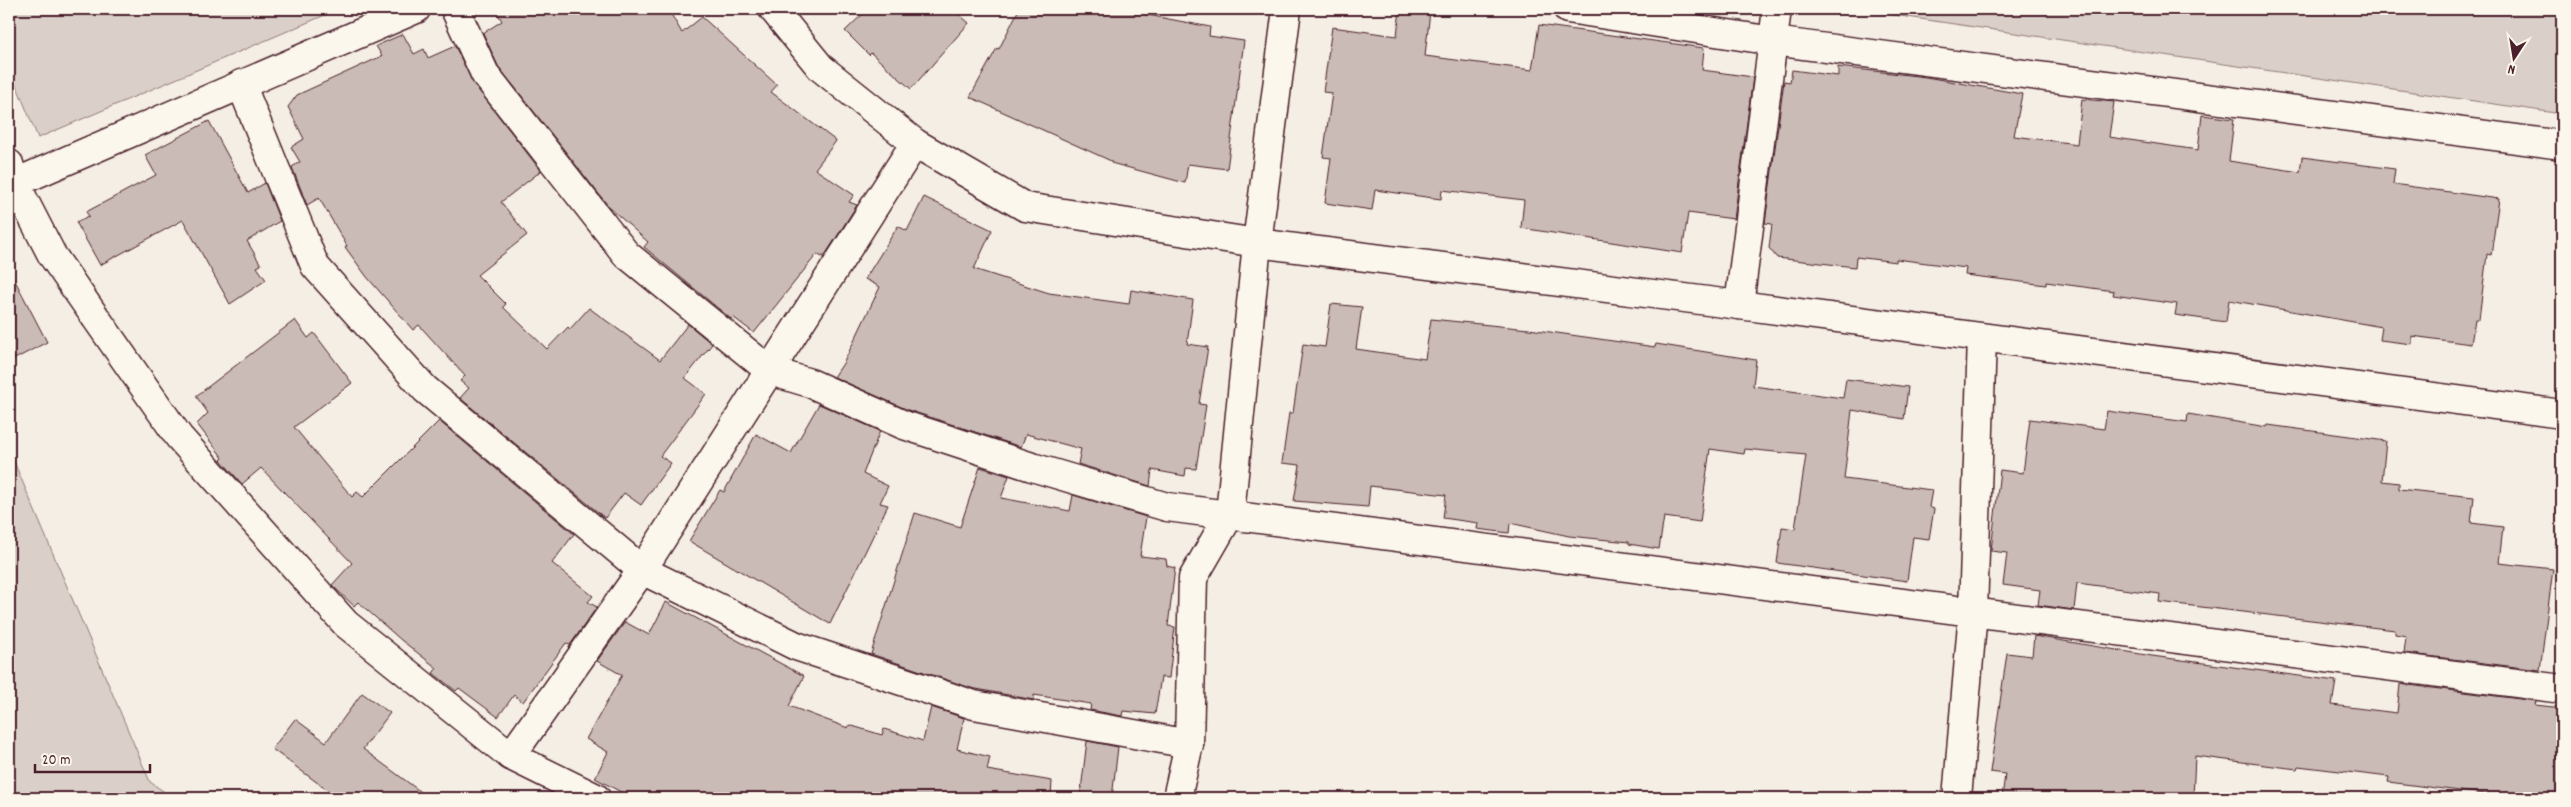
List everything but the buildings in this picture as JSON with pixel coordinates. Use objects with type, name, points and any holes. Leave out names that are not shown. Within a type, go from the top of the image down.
[{"type":"street","points":[[416,9],[241,84],[12,174],[52,255],[179,437],[346,624],[511,756],[596,798]]},
{"type":"street","points":[[455,9],[484,74],[626,254],[770,371],[810,383],[904,425],[1032,467],[1167,506],[2562,689]]},
{"type":"street","points":[[773,9],[821,68],[915,143],[1025,207],[1257,243],[1739,304],[1982,338],[2562,414]]},
{"type":"street","points":[[1176,798],[1188,744],[1192,578],[1230,514],[1257,243],[1287,9]]},
{"type":"street","points":[[1568,9],[1773,41],[2562,144]]},
{"type":"street","points":[[1739,304],[1777,9]]},
{"type":"street","points":[[241,84],[315,266],[425,390],[642,570],[796,646],[974,705],[1188,744]]},
{"type":"street","points":[[511,756],[642,570],[915,143]]},
{"type":"street","points":[[1957,798],[1973,612],[1982,338]]},
{"type":"shaded area","points":[[9,9],[339,9],[38,138],[9,67]]},
{"type":"shaded area","points":[[1853,9],[2562,9],[2562,114]]},
{"type":"shaded area","points":[[9,450],[150,782],[173,798],[9,798]]}]
